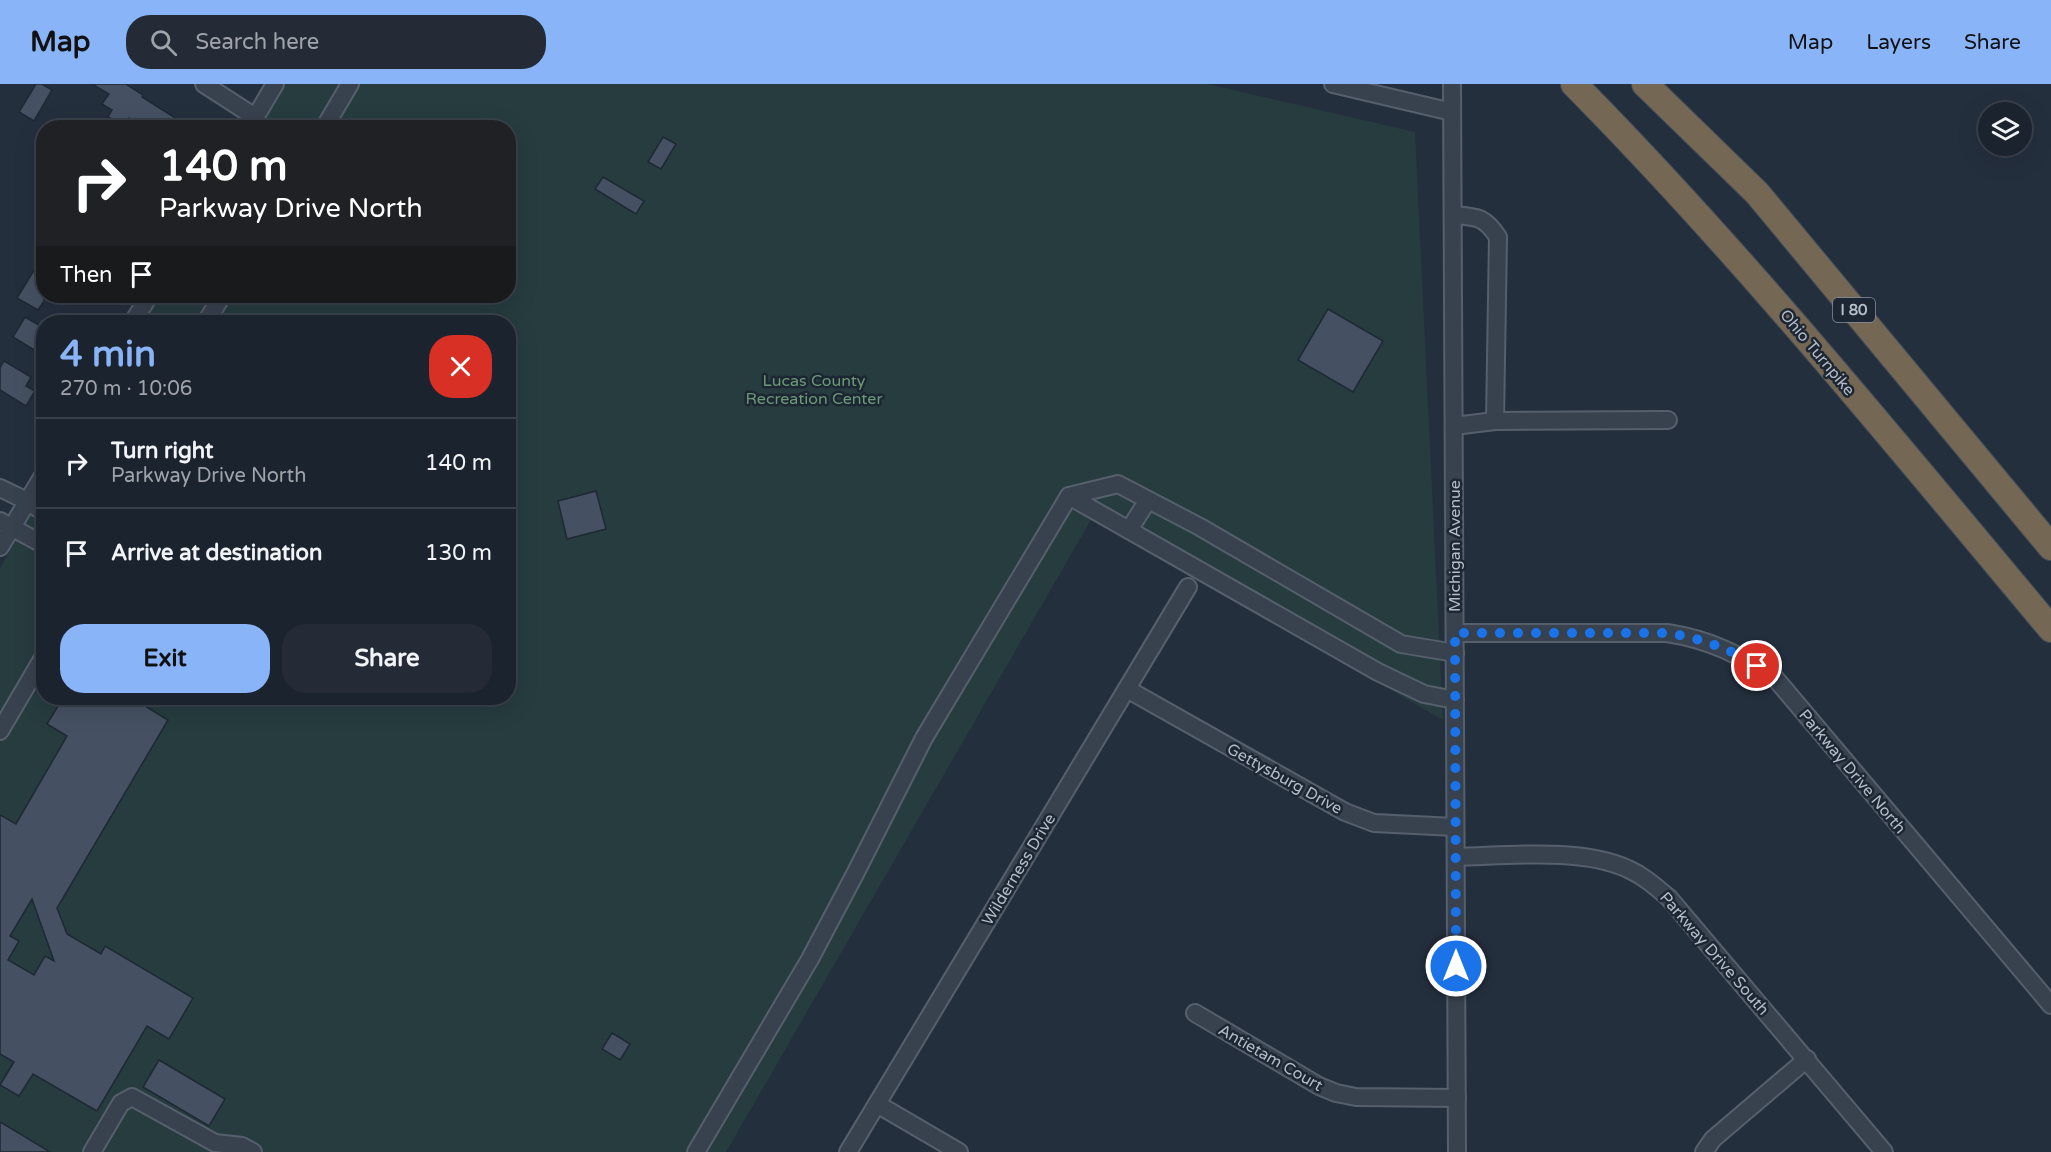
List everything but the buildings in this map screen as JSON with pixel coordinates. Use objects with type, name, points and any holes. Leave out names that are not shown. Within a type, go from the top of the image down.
[{"type":"highway","name":"Ohio Turnpike","points":[[1574,84],[1686,200],[1761,285],[2051,629]]},
{"type":"highway","name":"I 80","points":[[1645,84],[1757,193],[2051,547]]},
{"type":"street","points":[[204,84],[249,120]]},
{"type":"street","points":[[253,120],[275,84]]},
{"type":"street","points":[[329,120],[350,84]]},
{"type":"street","points":[[1333,84],[1452,112]]},
{"type":"street","name":"Michigan Avenue","points":[[1452,84],[1457,1152]]},
{"type":"street","points":[[1453,215],[1480,218],[1490,224],[1498,237],[1495,421]]},
{"type":"street","points":[[1454,426],[1495,421],[1668,420]]},
{"type":"street","points":[[696,1152],[810,958],[924,738],[1068,496],[1118,484],[1200,527],[1401,644],[1455,653]]},
{"type":"street","points":[[0,547],[6,525],[36,487]]},
{"type":"street","points":[[0,488],[36,507]]},
{"type":"street","points":[[1068,496],[1378,672],[1424,694],[1455,700]]},
{"type":"street","points":[[1129,530],[1148,500]]},
{"type":"street","points":[[6,525],[36,541]]},
{"type":"street","name":"Wilderness Drive","points":[[848,1152],[1188,588]]},
{"type":"street","name":"Parkway Drive North","points":[[1455,633],[1667,633],[1694,637],[1738,655],[1775,678],[2051,1005]]},
{"type":"street","points":[[0,731],[36,670]]},
{"type":"street","name":"Gettysburg Drive","points":[[1127,689],[1345,812],[1374,823],[1455,827]]},
{"type":"street","name":"Parkway Drive South","points":[[1456,857],[1570,855],[1594,858],[1639,874],[1669,898],[1884,1152]]},
{"type":"street","name":"Antietam Court","points":[[1195,1012],[1319,1086],[1336,1093],[1356,1097],[1457,1098]]},
{"type":"street","points":[[1704,1152],[1713,1139],[1806,1059]]},
{"type":"street","points":[[92,1152],[121,1103],[132,1097],[214,1143],[242,1146],[254,1152]]},
{"type":"street","points":[[877,1104],[959,1152]]},
{"type":"green space","name":"Lucas County Recreation Center","points":[[285,84],[1207,84],[1415,132],[1443,720],[1092,518],[726,1152],[0,1152],[0,568],[36,506],[36,705],[516,705],[516,315],[149,315],[156,303],[516,303],[516,120],[263,120]]},
{"type":"route","points":[[1456,966],[1455,633],[1667,633],[1694,637],[1738,655],[1757,666]]}]
